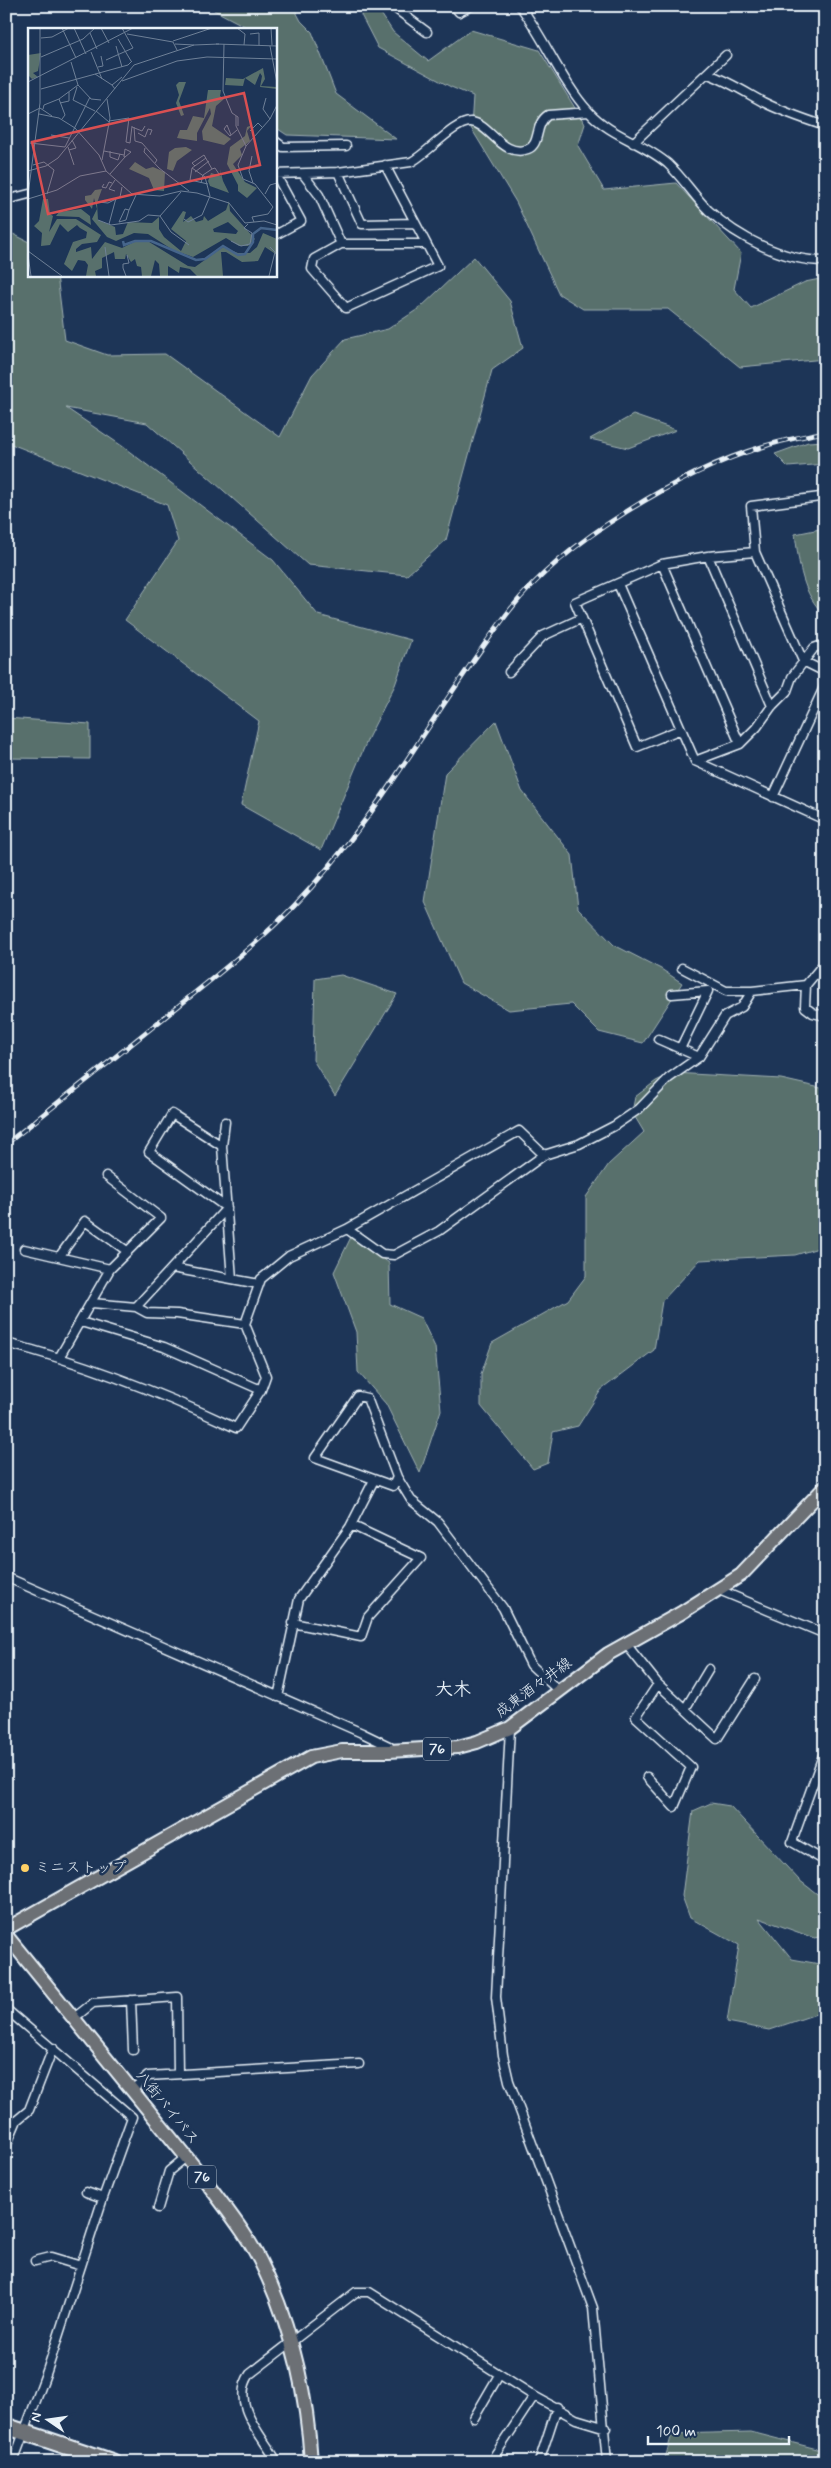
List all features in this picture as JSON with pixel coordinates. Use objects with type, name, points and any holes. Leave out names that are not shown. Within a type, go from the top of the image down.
[{"type":"highway","points":[[6,2426],[113,2462]]},
{"type":"main road","name":"成東酒々井線","points":[[6,1928],[296,1763],[325,1753],[458,1747],[477,1742],[510,1728],[608,1654],[741,1576],[825,1487]]},
{"type":"main road","name":"八街バイパス","points":[[6,1935],[236,2220],[251,2245],[264,2269],[290,2343],[304,2393],[309,2426],[311,2462]]},
{"type":"street","points":[[395,6],[427,32]]},
{"type":"street","points":[[454,6],[459,12],[471,6]]},
{"type":"street","points":[[520,6],[589,112],[613,131],[668,165],[708,210],[729,226],[756,242],[791,256],[825,261]]},
{"type":"street","points":[[633,143],[726,55]]},
{"type":"street","points":[[708,74],[726,80],[799,118],[825,126]]},
{"type":"street","points":[[276,233],[301,222],[276,175],[338,172],[411,162],[421,157],[461,124],[471,122],[480,124],[494,139],[506,147],[522,151],[529,149],[534,144],[539,124],[548,115],[589,112]]},
{"type":"street","points":[[276,142],[283,147],[346,146]]},
{"type":"street","points":[[385,165],[438,266],[346,308],[312,269],[314,259],[342,244],[426,244]]},
{"type":"street","points":[[338,172],[362,224],[415,223]]},
{"type":"street","points":[[302,174],[319,195],[342,244]]},
{"type":"street","points":[[6,200],[28,194]]},
{"type":"street","points":[[825,491],[820,497],[750,506],[755,552],[803,661],[825,672]]},
{"type":"street","points":[[681,729],[637,747],[575,602],[662,564],[708,556],[755,552]]},
{"type":"street","points":[[708,556],[772,706]]},
{"type":"street","points":[[662,564],[740,744]]},
{"type":"street","points":[[618,584],[695,761],[823,819],[825,816]]},
{"type":"street","points":[[509,672],[543,636],[582,618]]},
{"type":"street","points":[[695,761],[740,744],[758,727],[772,706],[786,691],[803,661],[814,648],[825,644]]},
{"type":"street","points":[[773,796],[825,685]]},
{"type":"street","points":[[825,962],[806,985],[805,1007],[813,1013],[825,1016]]},
{"type":"street","points":[[682,968],[726,991],[752,991],[806,985]]},
{"type":"street","points":[[672,994],[708,991],[680,1049]]},
{"type":"street","points":[[347,1229],[382,1254],[394,1255],[439,1231],[544,1155],[579,1144],[614,1126],[639,1109],[669,1078],[699,1057],[725,1016],[742,1008],[752,991]]},
{"type":"street","points":[[658,1039],[699,1057]]},
{"type":"street","points":[[222,1146],[172,1114],[149,1152],[227,1208]]},
{"type":"street","points":[[225,1122],[222,1146],[232,1279]]},
{"type":"street","points":[[6,1343],[60,1356],[158,1392],[236,1428],[260,1390],[266,1376],[245,1324],[261,1279],[289,1256],[347,1229],[519,1131],[544,1155]]},
{"type":"street","points":[[60,1356],[110,1269],[160,1218],[106,1176]]},
{"type":"street","points":[[136,1307],[227,1208]]},
{"type":"street","points":[[59,1257],[85,1221],[127,1251]]},
{"type":"street","points":[[24,1249],[110,1269]]},
{"type":"street","points":[[172,1268],[259,1284]]},
{"type":"street","points":[[92,1303],[136,1307],[147,1313],[177,1314],[245,1324]]},
{"type":"street","points":[[81,1322],[164,1347],[260,1390]]},
{"type":"street","points":[[397,1477],[393,1486],[316,1458],[358,1396],[367,1398],[397,1477],[412,1500],[438,1522],[503,1608],[531,1665],[559,1691]]},
{"type":"street","points":[[278,1697],[299,1599],[351,1525],[374,1480]]},
{"type":"street","points":[[293,1623],[361,1637],[368,1617],[421,1558],[351,1525]]},
{"type":"street","points":[[6,1577],[362,1733],[389,1746],[390,1751]]},
{"type":"street","points":[[719,1590],[825,1634]]},
{"type":"street","points":[[626,1644],[658,1684],[717,1739],[755,1679]]},
{"type":"street","points":[[685,1709],[709,1669]]},
{"type":"street","points":[[647,1777],[674,1807],[691,1767],[636,1717],[658,1684]]},
{"type":"street","points":[[510,1728],[496,1998],[502,2056],[509,2081],[593,2308],[606,2428],[607,2462]]},
{"type":"street","points":[[825,1750],[792,1842],[825,1861]]},
{"type":"street","points":[[74,2018],[92,2003],[177,1997],[178,2073]]},
{"type":"street","points":[[131,2000],[133,2050]]},
{"type":"street","points":[[6,2009],[132,2118],[103,2198],[47,2372],[13,2462]]},
{"type":"street","points":[[6,2146],[17,2120],[29,2110],[53,2048]]},
{"type":"street","points":[[132,2090],[148,2076],[358,2064]]},
{"type":"street","points":[[158,2208],[170,2171],[186,2157]]},
{"type":"street","points":[[86,2192],[103,2198]]},
{"type":"street","points":[[35,2261],[51,2257],[82,2266]]},
{"type":"street","points":[[277,2462],[245,2407],[243,2393],[246,2381],[250,2374],[356,2292],[362,2291],[368,2292],[534,2396],[576,2419],[606,2428]]},
{"type":"street","points":[[474,2418],[499,2375]]},
{"type":"street","points":[[496,2455],[534,2396]]},
{"type":"street","points":[[539,2462],[557,2407]]},
{"type":"green space","points":[[215,6],[293,6],[301,21],[312,32],[336,94],[396,139],[287,135],[276,128],[276,28],[248,28],[214,10]]},
{"type":"green space","points":[[363,6],[376,6],[393,32],[428,61],[471,30],[539,50],[585,124],[578,146],[604,190],[676,183],[741,253],[734,289],[751,308],[805,282],[825,278],[825,359],[740,367],[668,309],[583,309],[559,294],[516,202],[471,128],[473,96],[451,87],[378,48],[361,15]]},
{"type":"green space","points":[[13,234],[28,242],[28,276],[57,276],[65,340],[107,355],[165,354],[280,437],[312,375],[345,339],[388,329],[421,307],[474,257],[510,301],[523,348],[492,370],[446,540],[407,575],[308,565],[147,423],[66,408],[122,446],[273,560],[318,615],[411,640],[395,685],[369,736],[321,850],[241,805],[259,721],[125,620],[178,541],[167,505],[6,442],[6,241]]},
{"type":"green space","points":[[633,415],[676,430],[628,448],[590,439]]},
{"type":"green space","points":[[825,441],[825,464],[788,467],[775,454],[808,442]]},
{"type":"green space","points":[[825,528],[825,615],[817,607],[806,588],[800,567],[795,534]]},
{"type":"green space","points":[[6,718],[90,724],[90,759],[6,758]]},
{"type":"green space","points":[[496,721],[522,791],[572,855],[578,908],[614,945],[661,969],[682,983],[643,1043],[599,1032],[571,1004],[509,1010],[461,983],[425,902],[445,773]]},
{"type":"green space","points":[[341,975],[397,994],[335,1096],[313,1060],[315,979]]},
{"type":"green space","points":[[673,1073],[781,1079],[825,1089],[825,1246],[795,1255],[700,1260],[662,1301],[654,1350],[601,1390],[578,1426],[553,1432],[548,1463],[533,1469],[481,1406],[481,1374],[492,1343],[568,1300],[586,1276],[586,1197],[609,1164],[644,1132],[632,1112],[635,1097],[656,1081]]},
{"type":"green space","points":[[352,1235],[389,1263],[390,1304],[421,1318],[435,1347],[441,1410],[420,1473],[386,1404],[358,1372],[356,1332],[334,1272]]},
{"type":"green space","points":[[711,1803],[730,1806],[799,1880],[825,1900],[825,1936],[814,1938],[759,1918],[792,1959],[825,1965],[825,2011],[769,2030],[727,2022],[739,1945],[690,1918],[682,1896],[693,1811]]},
{"type":"green space","points":[[751,2432],[825,2451],[825,2462],[664,2462],[672,2434]]},
{"type":"railway","points":[[6,1144],[234,961],[294,906],[325,872],[353,836],[510,610],[533,584],[561,559],[592,535],[627,512],[698,472],[765,446],[825,432]]},
{"type":"place","name":"ミニストップ","points":[[25,1868]]},
{"type":"district","name":"大木","points":[[453,1690]]}]
